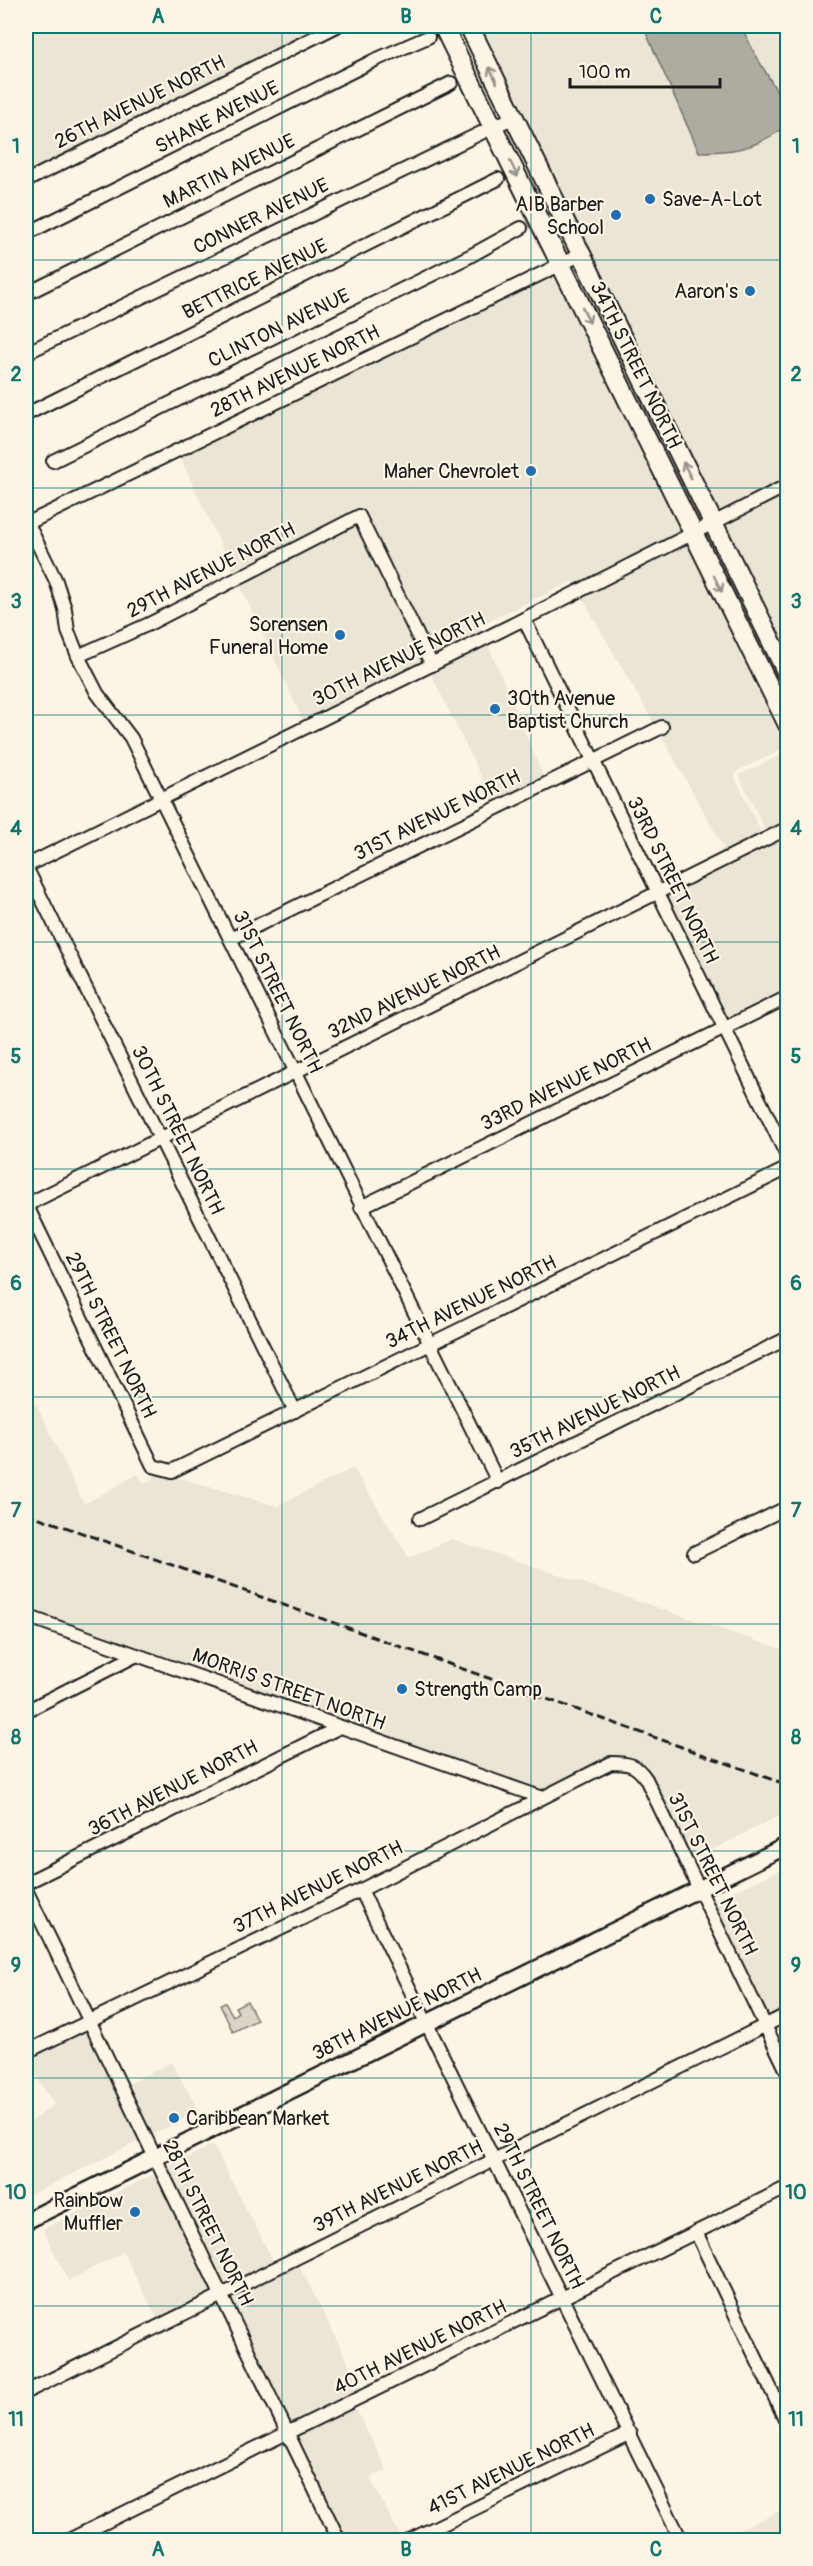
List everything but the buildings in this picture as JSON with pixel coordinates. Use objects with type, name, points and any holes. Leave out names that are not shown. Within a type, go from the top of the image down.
[{"type":"highway","name":"34TH STREET NORTH","points":[[443,26],[788,725]]},
{"type":"highway","name":"34TH STREET NORTH","points":[[469,26],[785,670]]},
{"type":"main road","name":"38TH AVENUE NORTH","points":[[26,2221],[788,1845]]},
{"type":"street","name":"26TH AVENUE NORTH","points":[[26,181],[337,26]]},
{"type":"street","name":"SHANE AVENUE","points":[[26,234],[375,60],[428,37]]},
{"type":"street","name":"MARTIN AVENUE","points":[[26,294],[450,83]]},
{"type":"street","name":"CONNER AVENUE","points":[[26,353],[493,125],[514,117]]},
{"type":"street","name":"BETTRICE AVENUE","points":[[29,413],[498,179]]},
{"type":"street","name":"CLINTON AVENUE","points":[[53,460],[470,256],[521,228]]},
{"type":"street","name":"28TH AVENUE NORTH","points":[[26,522],[582,254]]},
{"type":"street","name":"30TH AVENUE NORTH","points":[[26,866],[788,485]]},
{"type":"street","name":"29TH AVENUE NORTH","points":[[78,656],[149,624],[359,516],[432,665]]},
{"type":"street","name":"31ST STREET NORTH","points":[[26,522],[56,581],[65,609],[68,631],[78,656],[98,693],[131,738],[498,1482]]},
{"type":"street","name":"33RD STREET NORTH","points":[[524,619],[788,1158]]},
{"type":"street","points":[[764,676],[785,670]]},
{"type":"street","name":"31ST AVENUE NORTH","points":[[230,939],[662,727]]},
{"type":"street","name":"32ND AVENUE NORTH","points":[[26,1204],[788,828]]},
{"type":"street","name":"30TH STREET NORTH","points":[[26,866],[295,1411]]},
{"type":"street","name":"33RD AVENUE NORTH","points":[[362,1207],[788,997]]},
{"type":"street","name":"34TH AVENUE NORTH","points":[[172,1471],[788,1168]]},
{"type":"street","name":"29TH STREET NORTH","points":[[26,1204],[153,1466],[172,1471]]},
{"type":"street","name":"35TH AVENUE NORTH","points":[[420,1519],[788,1338]]},
{"type":"street","points":[[694,1553],[788,1507]]},
{"type":"street","name":"MORRIS STREET NORTH","points":[[26,1616],[338,1728],[540,1797]]},
{"type":"street","points":[[26,1711],[137,1655]]},
{"type":"street","name":"36TH AVENUE NORTH","points":[[26,1883],[338,1728]]},
{"type":"street","name":"37TH AVENUE NORTH","points":[[26,2052],[361,1890],[540,1797],[611,1763],[629,1763]]},
{"type":"street","name":"31ST STREET NORTH","points":[[629,1763],[639,1769],[646,1779],[788,2073]]},
{"type":"street","name":"28TH STREET NORTH","points":[[26,1890],[339,2541]]},
{"type":"street","name":"29TH STREET NORTH","points":[[361,1890],[630,2433],[681,2541]]},
{"type":"street","name":"39TH AVENUE NORTH","points":[[26,2392],[788,2014]]},
{"type":"street","name":"40TH AVENUE NORTH","points":[[69,2541],[788,2187]]},
{"type":"street","points":[[696,2232],[788,2425]]},
{"type":"street","name":"41ST AVENUE NORTH","points":[[410,2541],[630,2433]]},
{"type":"shaded area","points":[[26,26],[324,26],[26,173]]},
{"type":"shaded area","points":[[474,26],[643,26],[663,68],[763,142],[787,126],[787,479],[715,515]]},
{"type":"shaded area","points":[[643,26],[741,26],[787,108],[787,126],[755,144],[736,150],[699,152]]},
{"type":"shaded area","points":[[741,26],[787,26],[787,108],[756,56]]},
{"type":"shaded area","points":[[552,273],[680,532],[576,586],[573,581],[480,625],[483,633],[434,657],[362,509],[234,573],[179,455]]},
{"type":"shaded area","points":[[787,492],[787,663],[720,525]]},
{"type":"shaded area","points":[[357,523],[424,662],[304,722],[239,584]]},
{"type":"shaded area","points":[[685,542],[786,748],[737,771],[735,777],[762,834],[660,886],[724,848],[659,732],[666,728],[661,718],[653,722],[581,596]]},
{"type":"shaded area","points":[[488,644],[544,778],[493,801],[430,672]]},
{"type":"shaded area","points":[[787,752],[787,822],[766,832],[739,775]]},
{"type":"shaded area","points":[[787,835],[787,990],[726,1021],[665,896]]},
{"type":"shaded area","points":[[26,1383],[84,1504],[138,1474],[144,1484],[159,1473],[170,1478],[176,1477],[277,1506],[353,1468],[409,1558],[452,1539],[787,1651],[787,1812],[690,1861],[650,1776],[644,1766],[633,1757],[626,1755],[608,1758],[539,1791],[141,1650],[139,1647],[137,1649],[26,1610]]},
{"type":"shaded area","points":[[787,1867],[787,2007],[768,2018],[709,1902]]},
{"type":"shaded area","points":[[247,2001],[257,2020],[233,2032],[220,2005],[225,2003],[233,2016],[238,2012],[235,2007]]},
{"type":"shaded area","points":[[87,2028],[141,2140],[26,2197],[26,2125],[54,2105],[26,2059]]},
{"type":"shaded area","points":[[171,2062],[199,2111],[150,2136],[127,2085]]},
{"type":"shaded area","points":[[213,2145],[274,2262],[223,2287],[165,2169]]},
{"type":"shaded area","points":[[156,2173],[213,2292],[158,2320],[123,2252],[68,2281],[43,2229]]},
{"type":"shaded area","points":[[298,2263],[362,2390],[289,2426],[228,2298]]},
{"type":"shaded area","points":[[355,2407],[387,2470],[370,2478],[401,2538],[396,2540],[345,2540],[295,2436]]},
{"type":"shaded area","points":[[787,2507],[787,2540],[719,2540]]},
{"type":"railway","points":[[26,1513],[788,1785]]},
{"type":"place","name":"Save-A-Lot","points":[[650,199]]},
{"type":"place","name":"AIB Barber School","points":[[616,215]]},
{"type":"place","name":"Aaron's","points":[[750,291]]},
{"type":"place","name":"Maher Chevrolet","points":[[531,471]]},
{"type":"place","name":"Sorensen Funeral Home","points":[[340,635]]},
{"type":"place","name":"30th Avenue Baptist Church","points":[[495,709]]},
{"type":"place","name":"Strength Camp","points":[[402,1689]]},
{"type":"place","name":"Caribbean Market","points":[[174,2118]]},
{"type":"place","name":"Rainbow Muffler","points":[[135,2212]]}]
